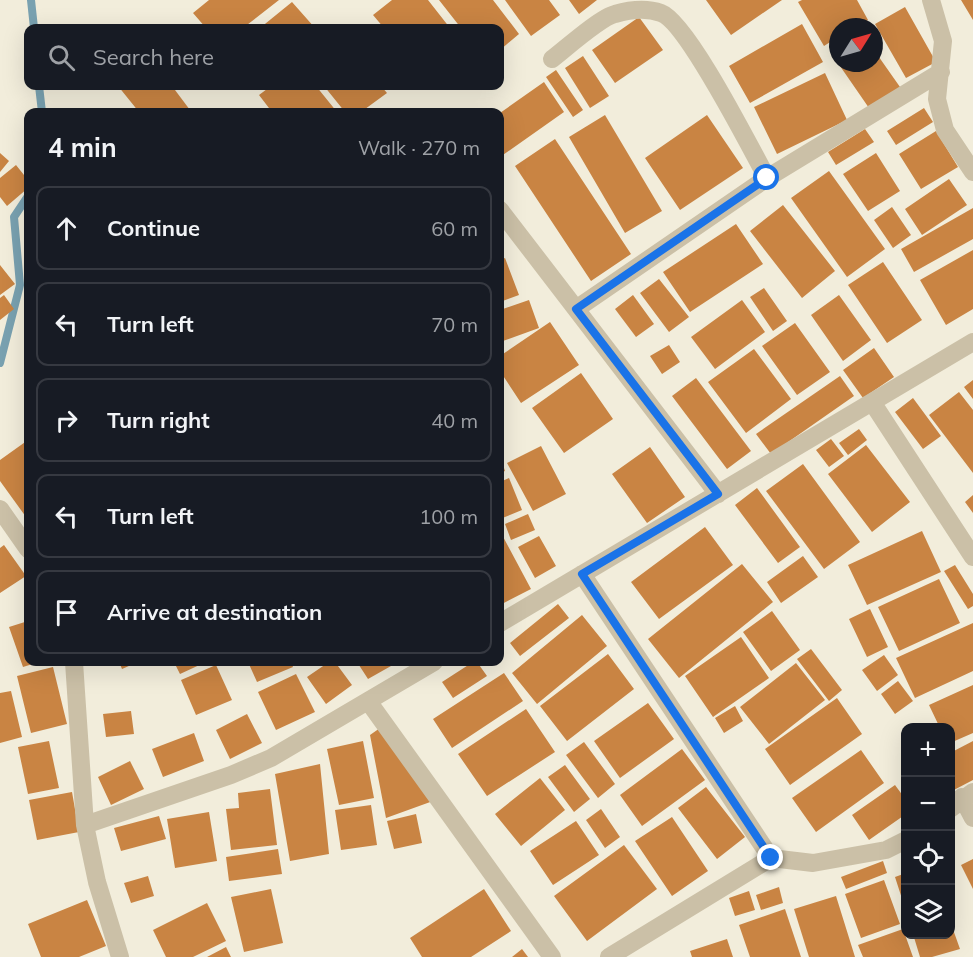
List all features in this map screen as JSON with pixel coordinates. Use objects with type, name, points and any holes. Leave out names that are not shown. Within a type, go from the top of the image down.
[{"type":"street","points":[[931,0],[943,41],[937,99],[945,130],[973,172]]},
{"type":"street","points":[[552,59],[613,14],[642,10],[662,13],[680,31],[706,67],[767,178]]},
{"type":"street","points":[[576,309],[767,178],[941,72]]},
{"type":"street","points":[[504,215],[718,494]]},
{"type":"street","points":[[504,621],[973,342]]},
{"type":"street","points":[[872,402],[973,557]]},
{"type":"street","points":[[0,509],[24,543]]},
{"type":"street","points":[[582,574],[771,858]]},
{"type":"street","points":[[74,666],[86,825],[96,882],[120,957]]},
{"type":"street","points":[[86,825],[231,775],[271,758],[427,666]]},
{"type":"street","points":[[368,701],[552,957]]},
{"type":"street","points":[[962,799],[973,818]]},
{"type":"street","points":[[609,957],[771,858],[813,863],[885,850],[901,842]]},
{"type":"building","points":[[209,0],[279,0],[248,24],[203,24],[193,13]]},
{"type":"building","points":[[392,0],[428,0],[447,24],[381,24],[373,15]]},
{"type":"building","points":[[439,0],[493,0],[519,34],[504,47],[504,24],[458,24]]},
{"type":"building","points":[[505,0],[549,0],[560,15],[531,36]]},
{"type":"building","points":[[569,0],[597,0],[579,14]]},
{"type":"building","points":[[706,0],[782,0],[731,35]]},
{"type":"building","points":[[802,0],[857,0],[867,18],[829,18],[829,43],[824,46],[798,2]]},
{"type":"building","points":[[961,0],[973,0],[973,20]]},
{"type":"building","points":[[292,2],[311,24],[265,24]]},
{"type":"building","points":[[905,7],[936,62],[906,78],[883,38],[883,19]]},
{"type":"building","points":[[639,17],[663,50],[615,83],[592,50]]},
{"type":"building","points":[[802,24],[823,62],[750,103],[729,66]]},
{"type":"building","points":[[583,56],[609,96],[590,108],[565,68]]},
{"type":"building","points":[[883,63],[900,87],[869,108],[844,72],[883,72]]},
{"type":"building","points":[[556,70],[583,110],[573,117],[546,77]]},
{"type":"building","points":[[825,73],[847,120],[777,154],[754,107]]},
{"type":"building","points":[[544,82],[564,112],[504,154],[504,110]]},
{"type":"building","points":[[121,90],[175,90],[188,108],[136,108]]},
{"type":"building","points":[[266,90],[319,90],[334,108],[269,108],[259,95]]},
{"type":"building","points":[[327,90],[384,90],[387,93],[366,108],[342,108]]},
{"type":"building","points":[[924,108],[933,122],[896,145],[887,131]]},
{"type":"building","points":[[605,115],[662,211],[625,233],[569,137]]},
{"type":"building","points":[[707,115],[743,168],[680,210],[645,158]]},
{"type":"building","points":[[865,129],[874,142],[836,165],[828,152]]},
{"type":"building","points":[[936,131],[958,167],[921,189],[899,154]]},
{"type":"building","points":[[555,139],[631,254],[591,281],[515,166]]},
{"type":"building","points":[[0,153],[9,161],[0,172]]},
{"type":"building","points":[[876,153],[900,191],[868,211],[843,174]]},
{"type":"building","points":[[16,165],[24,175],[24,191],[7,206],[0,197],[0,178]]},
{"type":"building","points":[[829,171],[885,249],[847,277],[791,198]]},
{"type":"building","points":[[949,179],[967,205],[922,235],[905,209]]},
{"type":"building","points":[[783,205],[835,271],[802,298],[750,231]]},
{"type":"building","points":[[892,207],[911,235],[893,248],[874,220]]},
{"type":"building","points":[[973,208],[973,239],[914,272],[901,249]]},
{"type":"building","points":[[736,224],[763,264],[690,312],[663,272]]},
{"type":"building","points":[[973,250],[973,309],[946,325],[920,280]]},
{"type":"building","points":[[504,258],[519,295],[504,301]]},
{"type":"building","points":[[883,262],[922,320],[887,343],[848,285]]},
{"type":"building","points":[[0,265],[15,284],[0,295]]},
{"type":"building","points":[[659,279],[689,317],[669,332],[640,293]]},
{"type":"building","points":[[764,288],[787,321],[773,331],[750,297]]},
{"type":"building","points":[[4,295],[14,309],[0,320],[0,298]]},
{"type":"building","points":[[633,295],[654,324],[636,337],[615,309]]},
{"type":"building","points":[[839,295],[871,340],[843,361],[811,315]]},
{"type":"building","points":[[529,300],[539,328],[504,341],[504,309]]},
{"type":"building","points":[[742,300],[765,332],[715,369],[691,337]]},
{"type":"building","points":[[550,322],[579,365],[521,403],[504,377],[504,353]]},
{"type":"building","points":[[795,323],[830,372],[797,395],[762,346]]},
{"type":"building","points":[[669,345],[680,362],[662,374],[650,356]]},
{"type":"building","points":[[874,348],[894,377],[863,398],[843,370]]},
{"type":"building","points":[[754,349],[791,399],[746,433],[708,382]]},
{"type":"building","points":[[581,373],[613,419],[564,453],[532,408]]},
{"type":"building","points":[[840,376],[854,396],[771,454],[756,434]]},
{"type":"building","points":[[696,378],[751,451],[727,469],[672,396]]},
{"type":"building","points":[[973,380],[973,399],[964,387]]},
{"type":"building","points":[[959,392],[973,410],[973,473],[929,415]]},
{"type":"building","points":[[913,398],[941,436],[923,449],[895,412]]},
{"type":"building","points":[[859,429],[867,440],[848,455],[839,443]]},
{"type":"building","points":[[831,439],[844,456],[829,467],[816,450]]},
{"type":"building","points":[[24,443],[24,514],[0,481],[0,460]]},
{"type":"building","points":[[866,445],[910,502],[872,532],[828,474]]},
{"type":"building","points":[[541,446],[566,494],[533,511],[507,463]]},
{"type":"building","points":[[650,447],[685,497],[647,523],[612,474]]},
{"type":"building","points":[[803,464],[860,542],[824,569],[766,491]]},
{"type":"building","points":[[509,478],[522,510],[504,517],[504,480]]},
{"type":"building","points":[[757,488],[800,547],[778,563],[735,505]]},
{"type":"building","points":[[973,495],[973,513],[965,502]]},
{"type":"building","points":[[528,514],[535,530],[511,540],[505,524]]},
{"type":"building","points":[[705,527],[733,565],[659,619],[631,582]]},
{"type":"building","points":[[922,531],[941,572],[867,605],[848,565]]},
{"type":"building","points":[[539,536],[556,566],[535,578],[518,547]]},
{"type":"building","points":[[504,538],[531,589],[504,603]]},
{"type":"building","points":[[4,545],[24,573],[24,577],[0,593],[0,548]]},
{"type":"building","points":[[803,556],[818,577],[781,603],[767,582]]},
{"type":"building","points":[[742,564],[773,602],[679,678],[648,639]]},
{"type":"building","points":[[955,565],[973,594],[973,606],[968,609],[944,571]]},
{"type":"building","points":[[939,579],[960,623],[899,651],[878,607]]},
{"type":"building","points":[[558,604],[569,618],[520,656],[510,643]]},
{"type":"building","points":[[870,609],[888,647],[867,657],[849,619]]},
{"type":"building","points":[[772,611],[800,650],[771,671],[743,632]]},
{"type":"building","points":[[582,615],[607,646],[537,704],[512,673]]},
{"type":"building","points":[[24,622],[24,666],[26,666],[23,667],[9,627]]},
{"type":"building","points":[[973,623],[973,671],[915,698],[896,658]]},
{"type":"building","points":[[741,637],[769,678],[713,717],[685,676]]},
{"type":"building","points":[[811,649],[842,690],[829,701],[797,659]]},
{"type":"building","points":[[608,654],[634,689],[567,741],[540,706]]},
{"type":"building","points":[[884,655],[898,675],[877,691],[862,670]]},
{"type":"building","points":[[796,663],[825,700],[769,744],[740,707]]},
{"type":"building","points":[[176,666],[197,666],[180,674]]},
{"type":"building","points":[[216,666],[232,700],[196,715],[181,680]]},
{"type":"building","points":[[250,666],[293,666],[293,667],[257,682]]},
{"type":"building","points":[[323,666],[338,666],[352,685],[326,704],[307,677]]},
{"type":"building","points":[[360,666],[391,666],[368,679]]},
{"type":"building","points":[[467,666],[480,666],[487,676],[453,698],[442,682]]},
{"type":"building","points":[[53,667],[67,724],[31,733],[17,676]]},
{"type":"building","points":[[504,673],[523,701],[452,748],[433,719]]},
{"type":"building","points":[[296,674],[315,712],[276,730],[258,692]]},
{"type":"building","points":[[898,681],[913,701],[895,714],[881,694]]},
{"type":"building","points":[[973,685],[973,733],[955,741],[955,723],[938,723],[929,705]]},
{"type":"building","points":[[11,691],[22,737],[0,743],[0,693]]},
{"type":"building","points":[[837,698],[862,734],[790,785],[765,749]]},
{"type":"building","points":[[648,703],[674,739],[620,778],[594,741]]},
{"type":"building","points":[[735,706],[743,721],[724,733],[715,718]]},
{"type":"building","points":[[526,709],[555,752],[487,796],[458,754]]},
{"type":"building","points":[[131,711],[134,734],[106,737],[103,714]]},
{"type":"building","points":[[247,714],[262,743],[230,759],[216,730]]},
{"type":"building","points":[[380,728],[433,801],[386,818],[370,735]]},
{"type":"building","points":[[194,733],[204,761],[163,777],[152,749]]},
{"type":"building","points":[[49,741],[59,788],[28,794],[18,747]]},
{"type":"building","points":[[363,741],[374,798],[339,805],[327,749]]},
{"type":"building","points":[[973,741],[973,780],[955,789],[955,777],[955,750]]},
{"type":"building","points":[[584,742],[615,784],[598,798],[566,755]]},
{"type":"building","points":[[682,749],[705,780],[642,826],[620,795]]},
{"type":"building","points":[[861,750],[884,783],[816,832],[792,798]]},
{"type":"building","points":[[130,761],[144,789],[111,805],[98,777]]},
{"type":"building","points":[[320,764],[329,854],[290,861],[275,774]]},
{"type":"building","points":[[565,765],[590,799],[574,812],[548,777]]},
{"type":"building","points":[[540,778],[565,810],[521,846],[495,814]]},
{"type":"building","points":[[895,785],[901,793],[901,818],[869,840],[852,815]]},
{"type":"building","points":[[706,787],[745,837],[717,859],[678,808]]},
{"type":"building","points":[[270,789],[277,845],[231,850],[226,809],[239,808],[238,793]]},
{"type":"building","points":[[72,792],[79,832],[37,840],[29,800]]},
{"type":"building","points":[[371,805],[377,845],[341,850],[335,810]]},
{"type":"building","points":[[601,809],[620,837],[605,848],[586,820]]},
{"type":"building","points":[[209,812],[217,861],[175,868],[167,819]]},
{"type":"building","points":[[416,814],[422,843],[394,849],[387,821]]},
{"type":"building","points":[[159,816],[166,839],[121,851],[114,828]]},
{"type":"building","points":[[672,817],[708,871],[672,896],[635,841]]},
{"type":"building","points":[[576,821],[599,855],[553,885],[530,851]]},
{"type":"building","points":[[624,845],[657,889],[587,941],[554,896]]},
{"type":"building","points":[[278,849],[282,874],[229,881],[226,857]]},
{"type":"building","points":[[973,859],[973,889],[961,865]]},
{"type":"building","points":[[883,861],[887,873],[846,889],[841,877]]},
{"type":"building","points":[[901,875],[901,896],[895,877]]},
{"type":"building","points":[[148,876],[154,896],[131,903],[124,883]]},
{"type":"building","points":[[884,880],[900,924],[861,938],[845,894]]},
{"type":"building","points":[[779,887],[783,903],[761,910],[756,895]]},
{"type":"building","points":[[271,889],[283,943],[244,952],[231,897]]},
{"type":"building","points":[[484,889],[511,931],[471,957],[422,957],[410,938]]},
{"type":"building","points":[[749,891],[755,910],[735,916],[729,898]]},
{"type":"building","points":[[836,896],[855,957],[809,957],[794,909]]},
{"type":"building","points":[[87,900],[106,946],[79,957],[41,957],[28,924]]},
{"type":"building","points":[[207,903],[226,941],[193,957],[166,957],[153,930]]},
{"type":"building","points":[[785,909],[801,957],[750,957],[739,925]]},
{"type":"building","points":[[901,930],[901,939],[907,939],[913,957],[863,957],[858,945]]},
{"type":"building","points":[[955,935],[960,949],[932,957],[920,957],[915,939],[955,939]]},
{"type":"building","points":[[727,939],[733,957],[692,957],[690,951]]},
{"type":"building","points":[[226,947],[231,957],[207,957]]},
{"type":"building","points":[[522,949],[528,957],[512,957]]},
{"type":"waterway","points":[[31,0],[34,24]]},
{"type":"waterway","points":[[39,90],[42,108]]},
{"type":"waterway","points":[[0,363],[20,285],[14,217],[24,202]]},
{"type":"route","points":[[767,178],[576,309],[718,494],[582,574],[771,858]]}]
